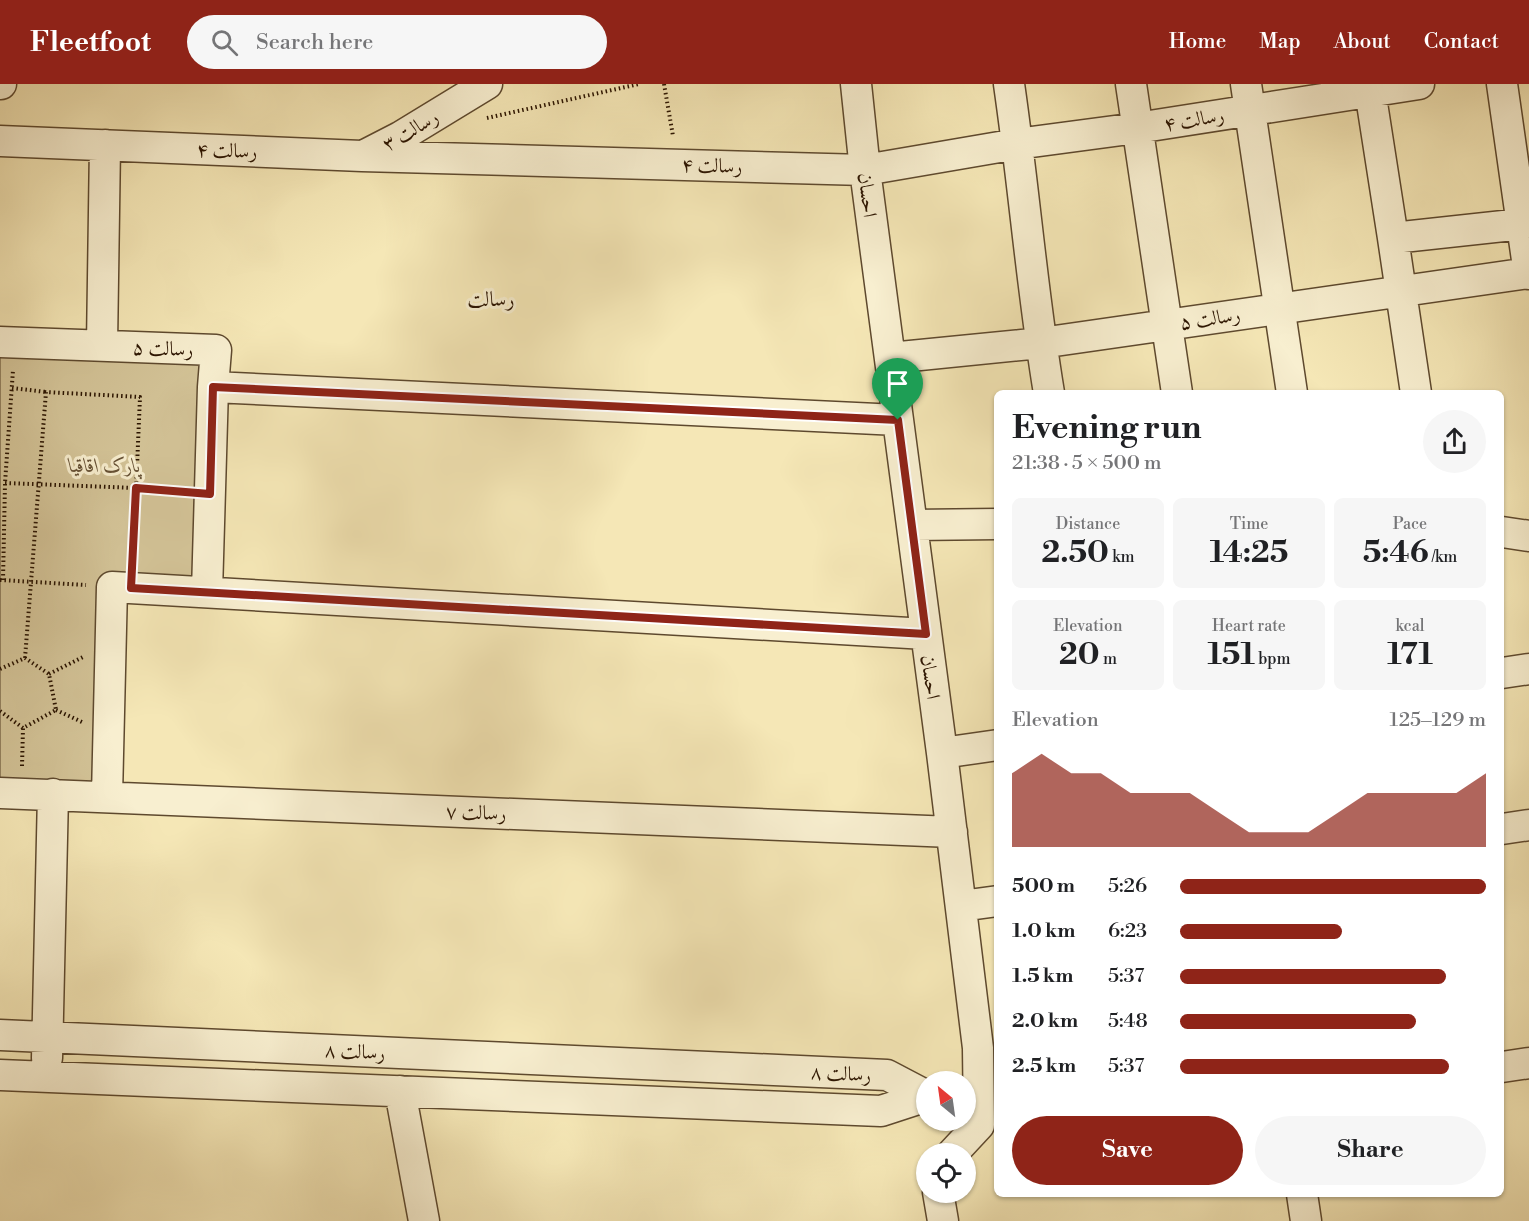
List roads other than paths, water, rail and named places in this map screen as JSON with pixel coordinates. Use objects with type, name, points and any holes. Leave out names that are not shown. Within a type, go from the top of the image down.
[{"type":"street","name":"رسالت ۳","points":[[362,156],[400,137],[487,84]]},
{"type":"street","name":"احسان","points":[[856,84],[865,170],[942,753],[978,1048],[981,1122],[962,1143]]},
{"type":"street","points":[[1009,84],[1049,390]]},
{"type":"street","points":[[1131,84],[1177,390]]},
{"type":"street","name":"رسالت ۴","points":[[0,141],[362,156],[865,170],[1017,144],[1137,128],[1248,97],[1419,84]]},
{"type":"street","points":[[1502,84],[1529,273]]},
{"type":"street","points":[[1370,88],[1416,390]]},
{"type":"street","points":[[1248,97],[1292,390]]},
{"type":"street","points":[[102,345],[105,145]]},
{"type":"street","points":[[1394,238],[1522,224]]},
{"type":"street","name":"رسالت ۵","points":[[890,358],[1041,342],[1529,273]]},
{"type":"street","name":"رسالت ۵","points":[[7,342],[216,350],[213,387]]},
{"type":"street","points":[[207,592],[213,387],[898,420]]},
{"type":"street","points":[[912,525],[994,525]]},
{"type":"street","points":[[1504,532],[1529,536]]},
{"type":"street","points":[[107,796],[122,587],[926,634]]},
{"type":"street","points":[[1504,673],[1529,669]]},
{"type":"street","points":[[942,753],[994,746]]},
{"type":"street","name":"رسالت ۷","points":[[11,793],[952,832]]},
{"type":"street","points":[[46,1077],[53,794]]},
{"type":"street","points":[[1504,829],[1529,825]]},
{"type":"street","points":[[961,906],[994,902]]},
{"type":"street","name":"رسالت ۸","points":[[0,1035],[887,1075],[916,1090]]},
{"type":"street","points":[[1504,1067],[1529,1063]]},
{"type":"street","name":"رسالت ۸","points":[[0,1075],[881,1111],[916,1100]]},
{"type":"street","points":[[400,1091],[424,1221]]},
{"type":"street","points":[[1302,1197],[1306,1221]]},
{"type":"street","points":[[940,1203],[943,1221]]},
{"type":"district","name":"رسالت","points":[[491,299]]},
{"type":"park label","name":"پارک اقاقیا","points":[[105,465]]}]
